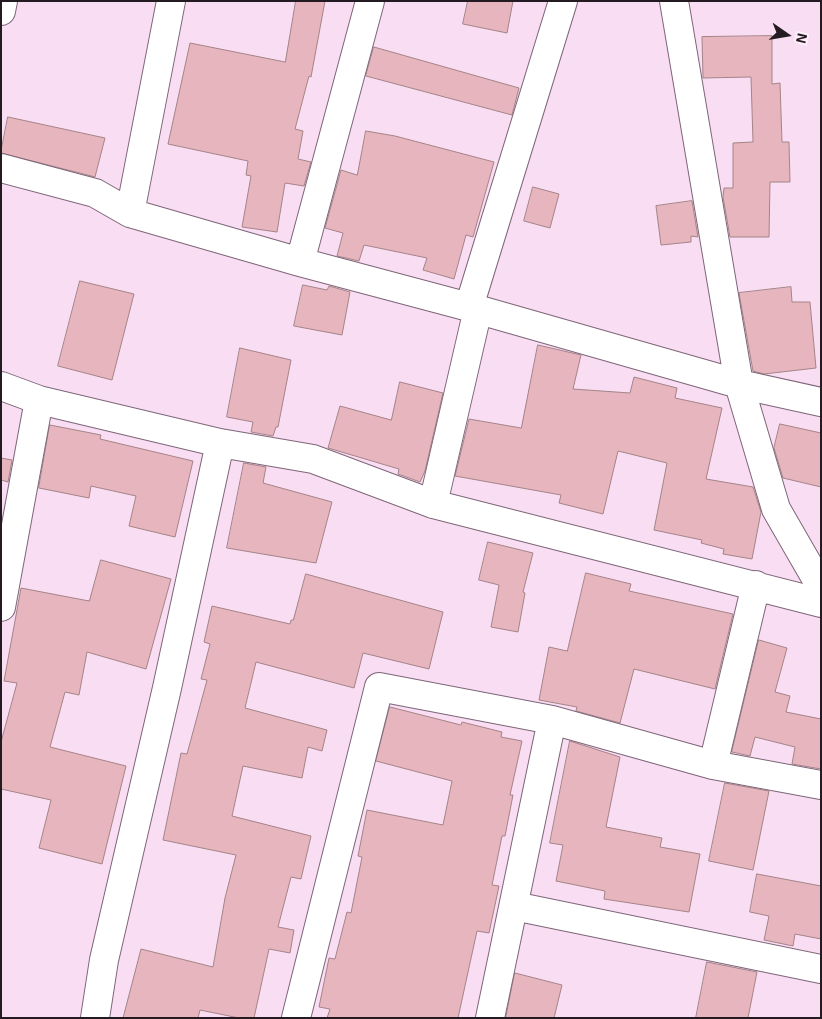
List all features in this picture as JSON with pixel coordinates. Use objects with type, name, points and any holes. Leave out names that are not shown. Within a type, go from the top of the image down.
[{"type":"street","points":[[1,11],[3,1]]},
{"type":"street","points":[[130,213],[171,1]]},
{"type":"street","points":[[300,262],[370,1]]},
{"type":"street","points":[[433,504],[473,308],[563,1]]},
{"type":"street","points":[[674,1],[739,384],[776,509],[821,587]]},
{"type":"street","points":[[1,168],[95,193],[130,213],[300,262],[473,308],[739,384],[821,402]]},
{"type":"street","points":[[1,386],[39,400],[220,443],[313,459],[433,504],[821,603]]},
{"type":"street","points":[[1,607],[39,400]]},
{"type":"street","points":[[95,1018],[104,960],[170,678],[220,443]]},
{"type":"street","points":[[713,765],[756,585]]},
{"type":"street","points":[[296,1018],[379,688],[552,720],[713,765],[821,786]]},
{"type":"street","points":[[490,1018],[552,720]]},
{"type":"street","points":[[514,906],[821,969]]},
{"type":"building","points":[[296,1],[325,1],[311,77],[309,76],[295,129],[303,131],[298,159],[311,162],[304,186],[285,183],[277,232],[242,227],[251,176],[246,175],[248,161],[168,144],[190,43],[285,62]]},
{"type":"building","points":[[468,1],[513,1],[507,33],[463,24]]},
{"type":"building","points":[[772,36],[772,84],[780,83],[782,142],[789,142],[790,182],[770,182],[769,237],[730,237],[723,197],[724,188],[733,188],[733,143],[753,142],[751,77],[703,78],[702,37]]},
{"type":"building","points":[[374,47],[519,88],[512,115],[366,76]]},
{"type":"building","points":[[8,117],[105,138],[95,177],[1,153]]},
{"type":"building","points":[[366,131],[395,136],[494,162],[473,237],[466,235],[454,279],[423,270],[427,258],[364,245],[359,261],[337,256],[343,233],[325,228],[341,170],[357,175]]},
{"type":"building","points":[[533,187],[559,194],[550,228],[524,221]]},
{"type":"building","points":[[692,201],[698,237],[691,236],[691,242],[661,245],[656,206]]},
{"type":"building","points":[[80,281],[134,294],[112,380],[58,366]]},
{"type":"building","points":[[303,285],[327,290],[329,286],[350,292],[342,335],[294,326]]},
{"type":"building","points":[[791,287],[792,302],[810,302],[816,368],[764,374],[753,371],[739,293]]},
{"type":"building","points":[[538,345],[581,355],[573,389],[630,393],[634,377],[677,388],[675,398],[722,408],[706,479],[753,487],[761,512],[752,559],[723,554],[724,549],[701,543],[702,540],[654,530],[667,463],[618,451],[603,514],[559,503],[561,495],[455,476],[469,419],[521,428]]},
{"type":"building","points":[[240,348],[291,360],[278,427],[276,427],[273,436],[251,432],[253,422],[227,417]]},
{"type":"building","points":[[400,382],[443,393],[425,471],[420,482],[398,474],[399,469],[328,448],[340,406],[391,420]]},
{"type":"building","points":[[780,424],[821,433],[821,487],[783,478],[774,448]]},
{"type":"building","points":[[50,425],[101,435],[100,439],[193,461],[175,537],[129,526],[136,496],[91,486],[89,498],[39,488]]},
{"type":"building","points":[[1,458],[12,460],[8,482],[1,480]]},
{"type":"building","points":[[244,463],[266,467],[263,483],[332,502],[316,563],[227,548]]},
{"type":"building","points":[[488,542],[533,553],[523,592],[525,593],[518,632],[491,627],[499,585],[479,580]]},
{"type":"building","points":[[101,560],[171,579],[146,669],[87,652],[79,695],[65,692],[50,747],[126,766],[102,864],[39,848],[51,800],[1,789],[1,742],[17,683],[4,681],[21,588],[89,601]]},
{"type":"building","points":[[586,573],[631,584],[629,591],[733,614],[715,689],[634,669],[620,723],[576,711],[577,707],[539,700],[549,647],[567,651]]},
{"type":"building","points":[[306,574],[443,612],[429,669],[363,653],[354,688],[256,662],[245,708],[327,730],[322,751],[308,747],[302,778],[243,766],[232,816],[311,836],[301,879],[291,877],[278,927],[294,930],[290,953],[269,949],[254,1018],[239,1018],[200,1010],[198,1018],[123,1018],[141,949],[213,967],[225,898],[236,855],[163,840],[181,753],[187,754],[207,680],[201,679],[210,644],[204,642],[212,606],[290,624],[291,620],[293,620]]},
{"type":"building","points":[[759,640],[787,648],[775,692],[790,696],[786,712],[821,719],[821,769],[792,764],[795,747],[755,737],[750,756],[732,752]]},
{"type":"building","points":[[390,707],[461,725],[462,722],[502,732],[501,737],[522,741],[510,795],[513,795],[505,836],[502,836],[492,885],[499,886],[489,933],[477,931],[458,1018],[327,1018],[330,1009],[319,1007],[329,958],[335,959],[347,912],[351,913],[362,857],[358,856],[367,810],[443,825],[452,781],[376,761]]},
{"type":"building","points":[[570,741],[620,757],[606,827],[662,838],[660,847],[700,854],[689,912],[604,899],[605,891],[556,881],[563,845],[550,843]]},
{"type":"building","points":[[725,783],[769,791],[753,870],[709,861]]},
{"type":"building","points":[[757,874],[821,886],[821,939],[795,934],[793,946],[764,940],[769,916],[750,912]]},
{"type":"building","points":[[707,962],[757,972],[748,1018],[696,1018]]},
{"type":"building","points":[[515,973],[562,985],[554,1018],[506,1018]]}]
